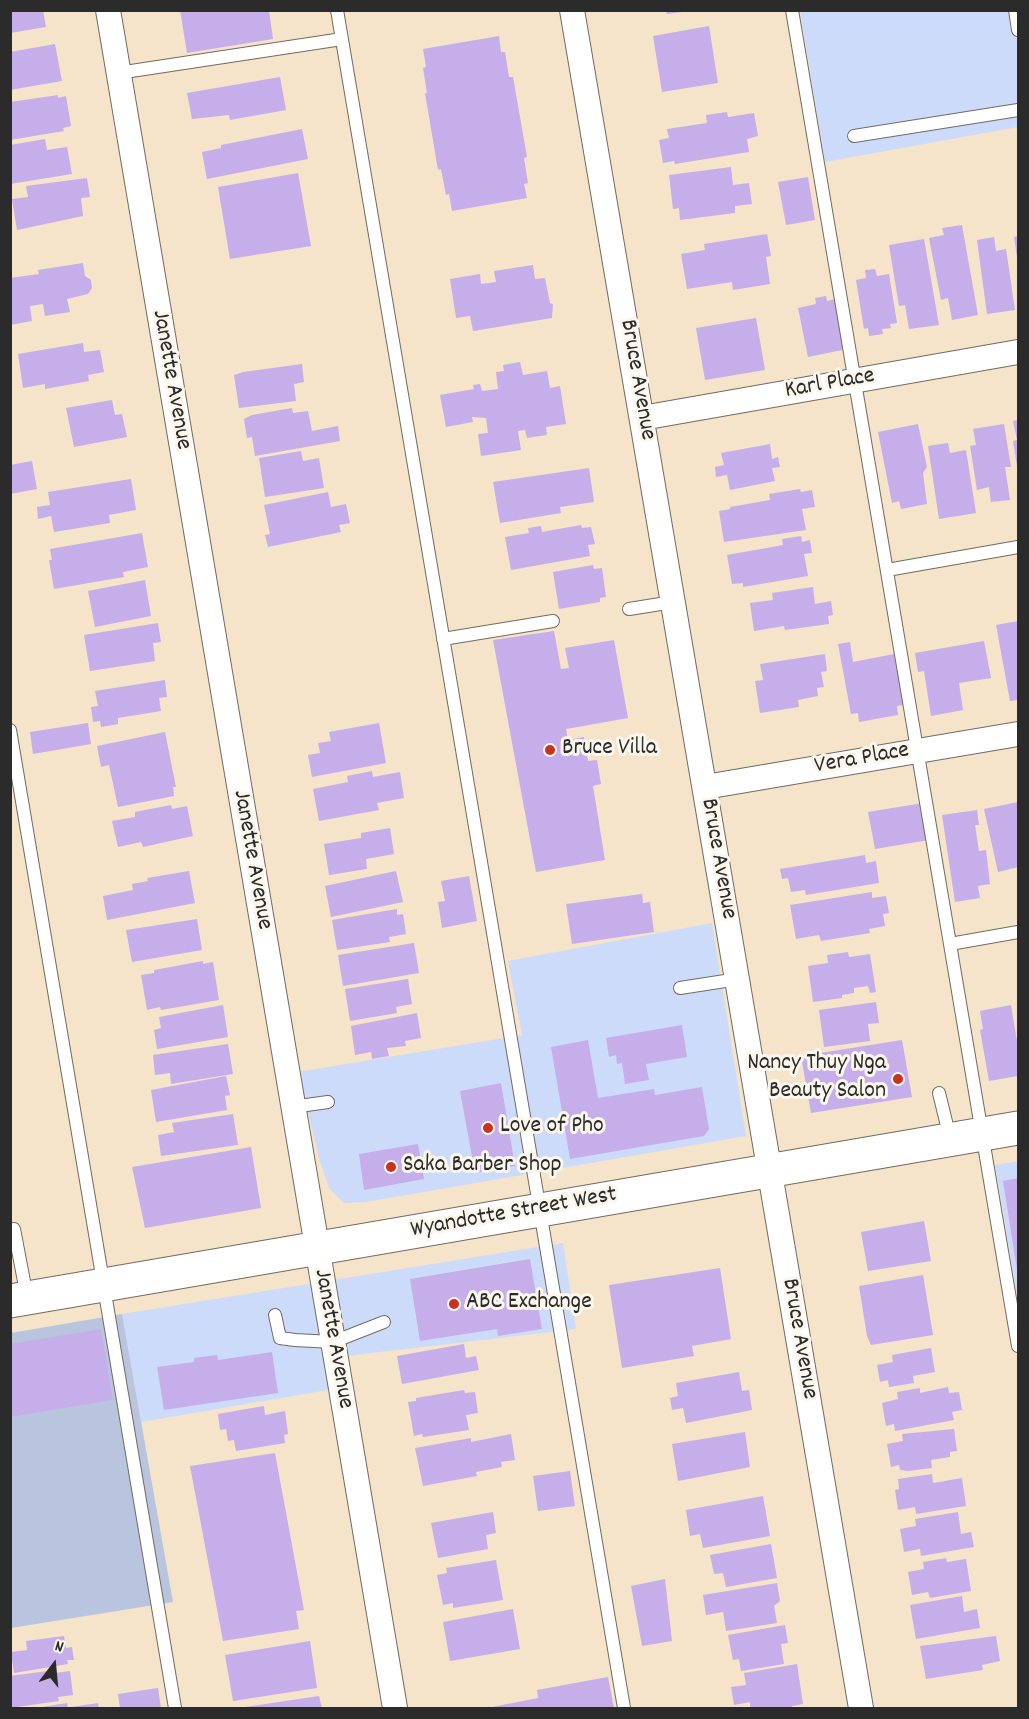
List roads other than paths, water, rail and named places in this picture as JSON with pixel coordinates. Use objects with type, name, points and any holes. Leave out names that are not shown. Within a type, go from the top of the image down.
[{"type":"main road","name":"Wyandotte Street West","points":[[19,1300],[1018,1128]]},
{"type":"street","name":"Janette Avenue","points":[[108,10],[395,1708]]},
{"type":"street","name":"Bruce Avenue","points":[[572,10],[861,1708]]},
{"type":"street","name":"Karl Place","points":[[642,418],[1018,352]]},
{"type":"street","name":"Vera Place","points":[[705,787],[1018,734]]},
{"type":"lane","points":[[337,10],[624,1708]]},
{"type":"lane","points":[[792,10],[982,1134],[1017,1326],[1018,1346]]},
{"type":"lane","points":[[1015,10],[1018,30]]},
{"type":"lane","points":[[118,73],[342,39]]},
{"type":"lane","points":[[854,136],[1018,110]]},
{"type":"lane","points":[[887,570],[1018,547]]},
{"type":"lane","points":[[629,609],[673,602]]},
{"type":"lane","points":[[443,639],[553,621]]},
{"type":"lane","points":[[10,730],[175,1708]]},
{"type":"lane","points":[[950,944],[1018,932]]},
{"type":"lane","points":[[680,988],[738,979]]},
{"type":"lane","points":[[939,1093],[951,1140]]},
{"type":"lane","points":[[292,1107],[328,1102]]},
{"type":"lane","points":[[14,1228],[19,1300]]},
{"type":"lane","points":[[275,1315],[280,1338],[333,1342],[384,1322]]},
{"type":"place","name":"Bruce Villa","points":[[550,750]]},
{"type":"place","name":"Nancy Thuy Nga Beauty Salon","points":[[898,1079]]},
{"type":"place","name":"Love of Pho","points":[[488,1128]]},
{"type":"place","name":"Saka Barber Shop","points":[[391,1167]]},
{"type":"place","name":"ABC Exchange","points":[[454,1304]]}]
